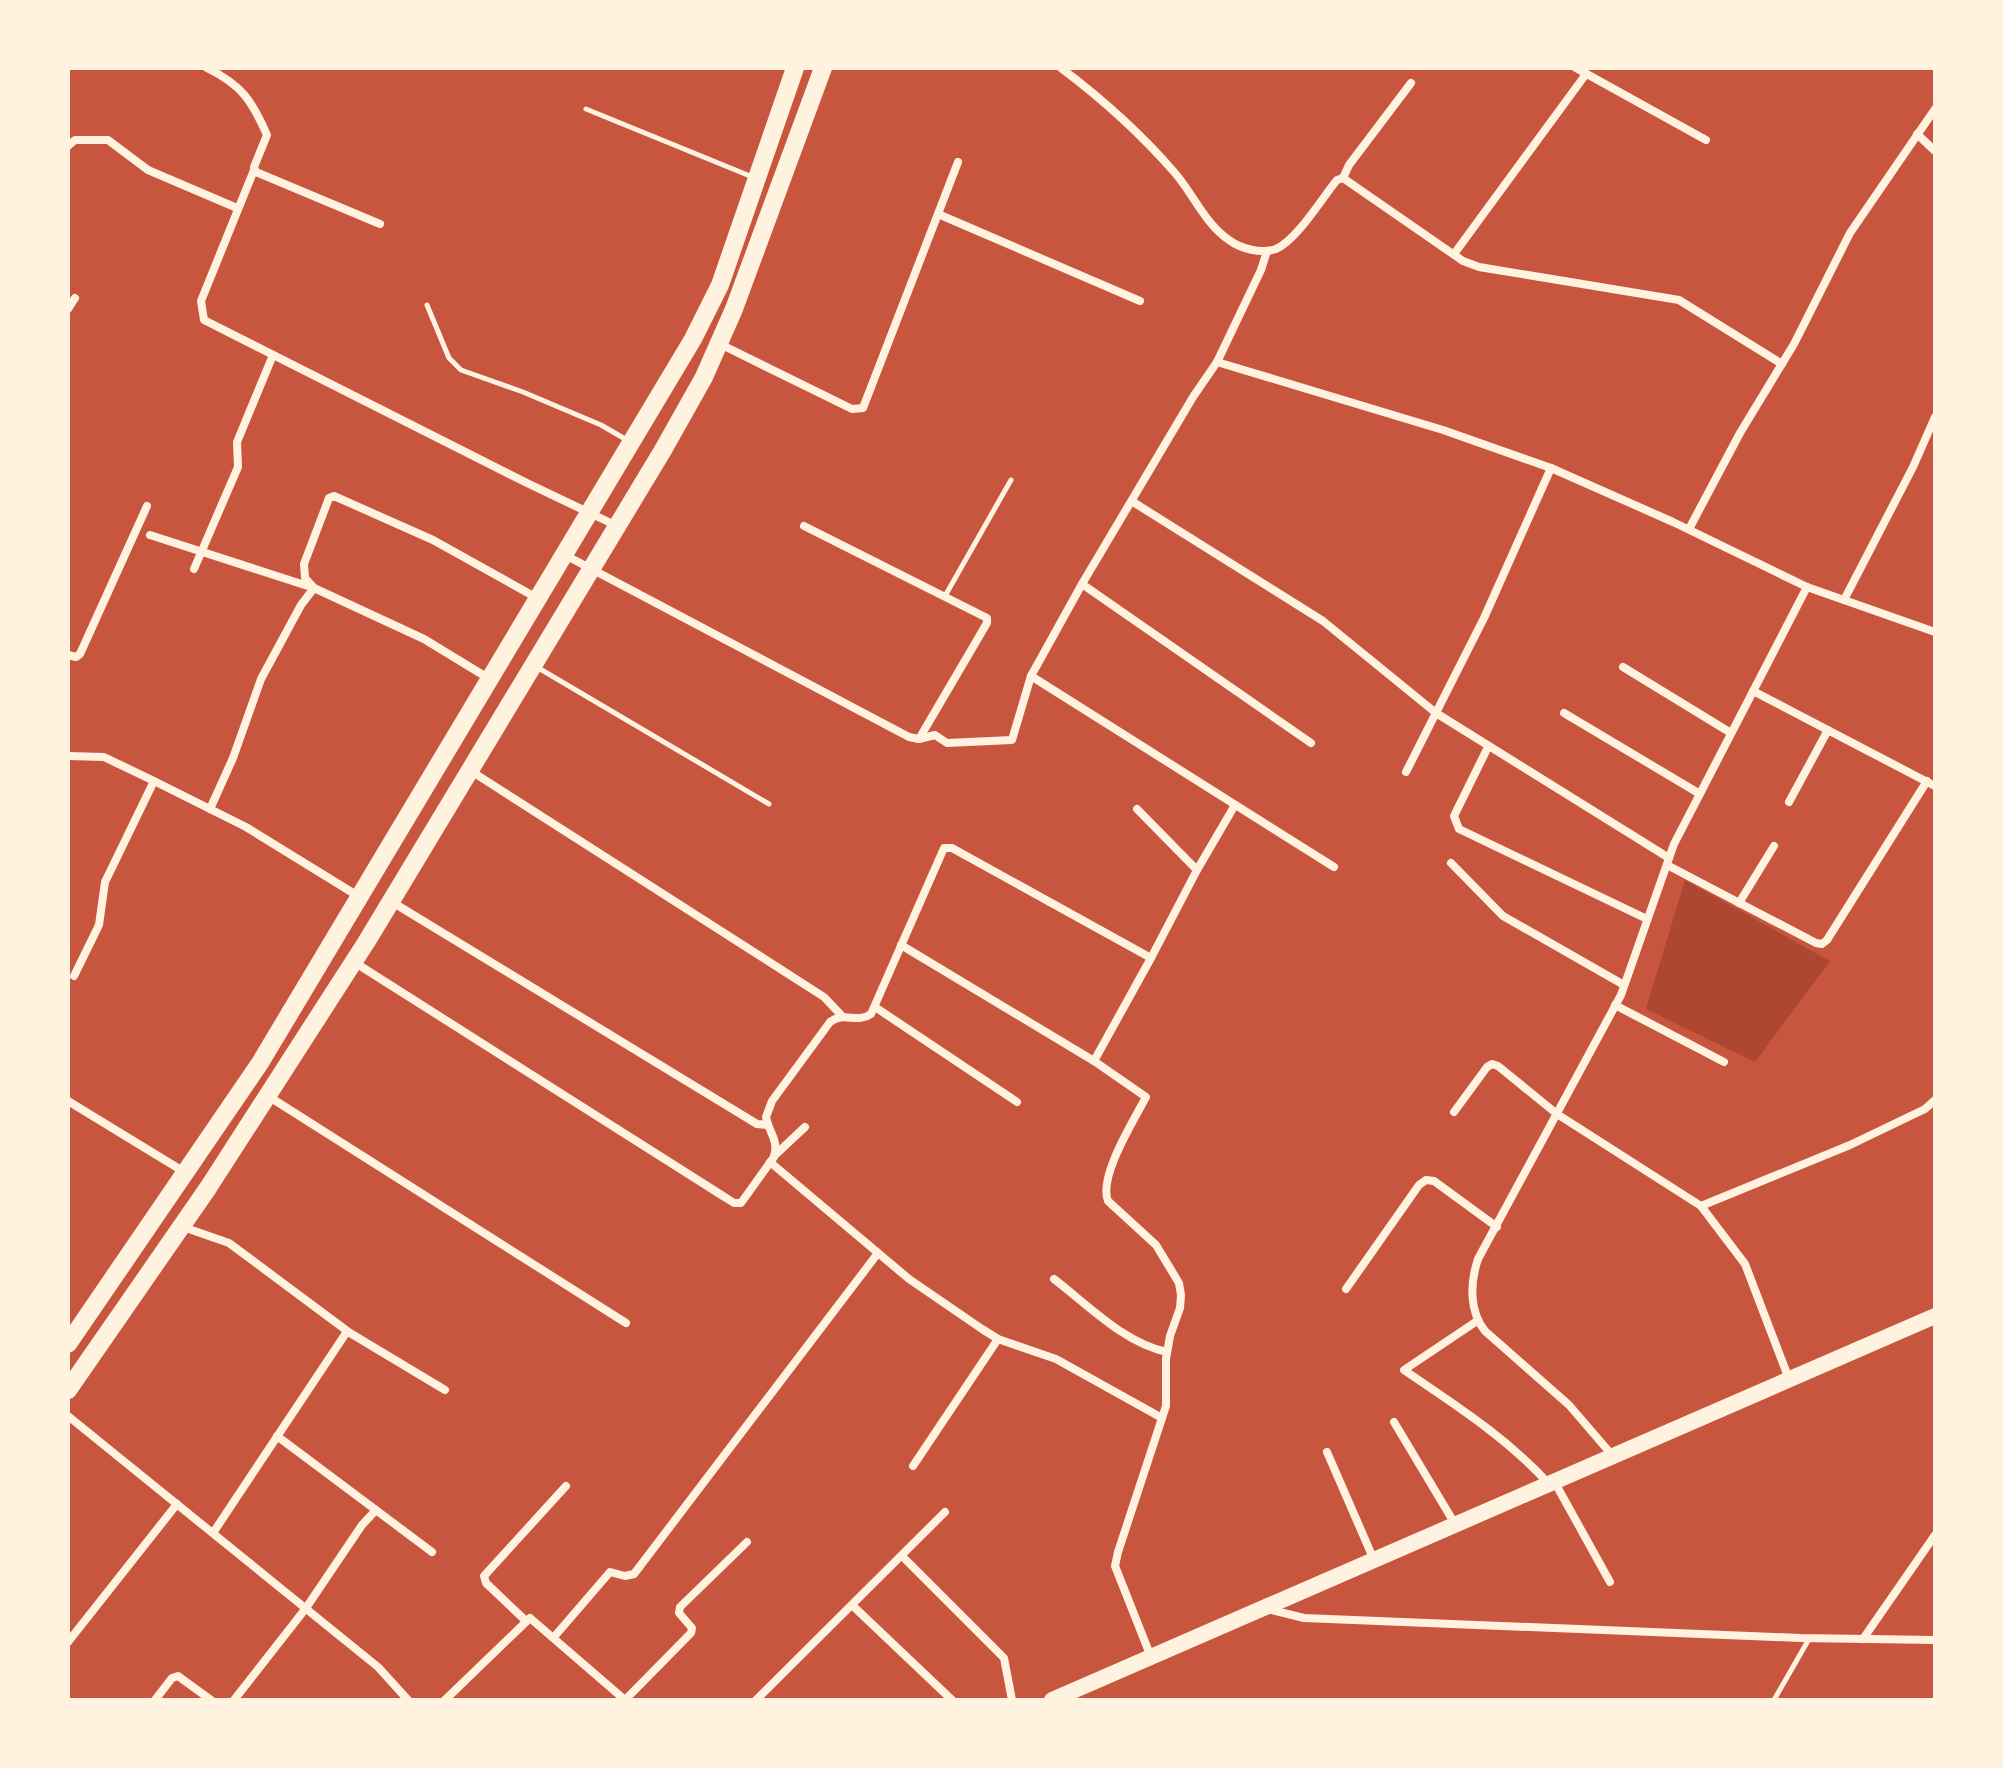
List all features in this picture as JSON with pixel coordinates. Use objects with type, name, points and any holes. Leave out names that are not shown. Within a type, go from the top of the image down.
[{"type":"main road","points":[[68,1344],[260,1063],[693,339],[720,285],[795,68]]},
{"type":"main road","points":[[68,1390],[181,1226],[392,902],[615,525],[663,450],[704,377],[719,343],[767,223],[823,68]]},
{"type":"main road","points":[[1052,1700],[1935,1316]]},
{"type":"street","points":[[207,68],[228,78],[252,101],[267,135],[201,301],[204,320],[615,525]]},
{"type":"street","points":[[1061,68],[1140,137],[1175,173],[1217,230],[1229,241],[1267,251],[1288,242],[1337,180],[1343,178],[1349,165],[1411,83]]},
{"type":"street","points":[[1576,68],[1706,140]]},
{"type":"street","points":[[1454,254],[1586,74]]},
{"type":"street","points":[[1689,529],[1740,433],[1782,364],[1850,233],[1935,109]]},
{"type":"street","points":[[1917,134],[1935,151]]},
{"type":"street","points":[[68,146],[75,140],[108,140],[148,170],[237,208]]},
{"type":"street","points":[[719,343],[847,407],[863,408],[958,162]]},
{"type":"street","points":[[254,170],[380,224]]},
{"type":"street","points":[[1343,178],[1463,261],[1479,267],[1679,300],[1782,364]]},
{"type":"street","points":[[938,214],[1140,301]]},
{"type":"street","points":[[565,554],[895,730],[919,739],[935,735],[947,743],[1012,740],[1031,676],[1082,584],[1217,362],[1267,251]]},
{"type":"street","points":[[68,309],[75,298]]},
{"type":"street","points":[[194,569],[238,467],[237,442],[273,355]]},
{"type":"street","points":[[1217,362],[1414,421],[1551,468],[1689,529],[1807,587],[1935,632]]},
{"type":"street","points":[[1844,600],[1913,467],[1935,417]]},
{"type":"street","points":[[1406,772],[1484,618],[1551,468]]},
{"type":"street","points":[[314,588],[305,578],[304,564],[329,498],[334,496],[433,540],[537,598]]},
{"type":"street","points":[[1133,502],[1323,621],[1436,713],[1488,747],[1668,862],[1739,903],[1822,944],[1931,783],[1753,691]]},
{"type":"street","points":[[68,655],[76,657],[80,654],[147,506]]},
{"type":"street","points":[[804,526],[985,616],[988,621],[919,739]]},
{"type":"street","points":[[150,535],[314,588],[424,639],[490,679]]},
{"type":"street","points":[[1082,584],[1311,743]]},
{"type":"street","points":[[1613,1456],[1569,1405],[1477,1321],[1472,1286],[1474,1272],[1615,1005],[1668,862],[1807,587]]},
{"type":"street","points":[[210,809],[233,758],[261,679],[301,605],[314,588]]},
{"type":"street","points":[[1623,667],[1731,733]]},
{"type":"street","points":[[1031,676],[1334,867]]},
{"type":"street","points":[[1564,713],[1700,794]]},
{"type":"street","points":[[1789,802],[1828,730]]},
{"type":"street","points":[[1488,747],[1454,816],[1459,829],[1647,919]]},
{"type":"street","points":[[68,756],[104,757],[154,781],[246,827],[359,897]]},
{"type":"street","points":[[471,771],[824,997],[842,1016],[859,1019],[871,1014],[941,851],[947,847],[1151,958]]},
{"type":"street","points":[[74,976],[99,925],[105,882],[154,781]]},
{"type":"street","points":[[1094,1061],[1235,805]]},
{"type":"street","points":[[1137,809],[1197,870]]},
{"type":"street","points":[[1739,903],[1774,846]]},
{"type":"street","points":[[1451,863],[1503,916],[1624,985]]},
{"type":"street","points":[[392,902],[757,1124],[768,1125]]},
{"type":"street","points":[[901,945],[1094,1061],[1146,1097],[1123,1141],[1105,1191],[1108,1201],[1156,1245],[1179,1283],[1180,1308],[1167,1352],[1167,1396],[1115,1566],[1151,1657]]},
{"type":"street","points":[[354,962],[734,1203],[741,1203],[772,1159],[805,1127]]},
{"type":"street","points":[[1615,1005],[1724,1062]]},
{"type":"street","points":[[875,1007],[1017,1102]]},
{"type":"street","points":[[772,1159],[777,1141],[766,1117],[772,1101],[830,1022],[842,1016]]},
{"type":"street","points":[[1454,1112],[1487,1067],[1492,1064],[1498,1066],[1557,1114],[1701,1206],[1745,1264],[1789,1379]]},
{"type":"street","points":[[267,1096],[626,1323]]},
{"type":"street","points":[[68,1101],[186,1174]]},
{"type":"street","points":[[1701,1206],[1850,1145],[1934,1105]]},
{"type":"street","points":[[772,1159],[909,1279],[998,1339],[1056,1359],[1162,1418]]},
{"type":"street","points":[[1346,1289],[1419,1185],[1426,1180],[1434,1181],[1497,1227]]},
{"type":"street","points":[[181,1226],[229,1243],[350,1333],[445,1390]]},
{"type":"street","points":[[554,1637],[610,1572],[625,1576],[634,1574],[878,1253]]},
{"type":"street","points":[[1054,1279],[1126,1334],[1145,1346],[1167,1352]]},
{"type":"street","points":[[1477,1321],[1404,1370],[1484,1424],[1551,1483],[1610,1582]]},
{"type":"street","points":[[213,1533],[342,1337],[350,1333]]},
{"type":"street","points":[[913,1466],[998,1339]]},
{"type":"street","points":[[68,1416],[378,1667],[408,1700]]},
{"type":"street","points":[[1394,1422],[1455,1525]]},
{"type":"street","points":[[277,1436],[432,1552]]},
{"type":"street","points":[[1327,1452],[1374,1560]]},
{"type":"street","points":[[526,1621],[486,1583],[484,1576],[566,1486]]},
{"type":"street","points":[[68,1642],[177,1504]]},
{"type":"street","points":[[234,1700],[306,1608],[362,1525],[376,1510]]},
{"type":"street","points":[[756,1700],[945,1512]]},
{"type":"street","points":[[1863,1639],[1935,1535]]},
{"type":"street","points":[[445,1700],[530,1618],[625,1700],[691,1633],[692,1628],[679,1613],[680,1607],[747,1542]]},
{"type":"street","points":[[902,1556],[1004,1658],[1012,1700]]},
{"type":"street","points":[[853,1606],[952,1700]]},
{"type":"street","points":[[1262,1608],[1304,1618],[1935,1640]]},
{"type":"street","points":[[155,1700],[172,1678],[178,1676],[211,1700]]},
{"type":"lane","points":[[586,109],[756,178]]},
{"type":"lane","points":[[427,305],[449,358],[461,370],[601,425],[631,442]]},
{"type":"lane","points":[[945,596],[1011,480]]},
{"type":"lane","points":[[534,666],[769,804]]},
{"type":"lane","points":[[1774,1700],[1809,1638]]},
{"type":"shaded area","points":[[1685,880],[1830,961],[1755,1062],[1646,1009]]}]
